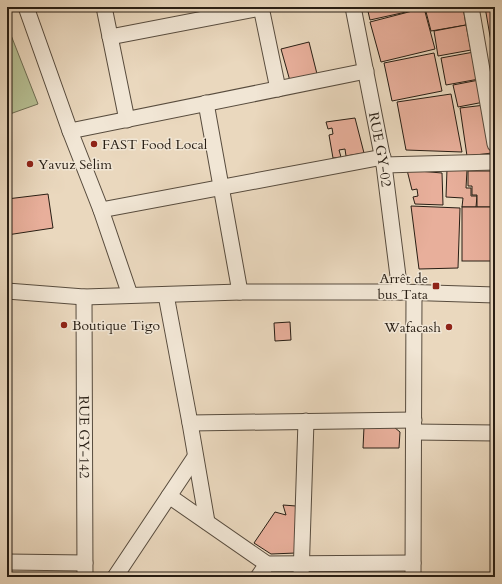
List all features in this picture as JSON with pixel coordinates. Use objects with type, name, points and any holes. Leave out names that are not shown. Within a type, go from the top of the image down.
[{"type":"street","points":[[26,7],[70,131],[101,210],[130,295]]},
{"type":"street","points":[[104,7],[127,120]]},
{"type":"street","points":[[110,37],[261,7],[278,89]]},
{"type":"street","name":"RUE GY-02","points":[[353,7],[407,292],[414,426],[414,570]]},
{"type":"street","points":[[471,7],[489,76],[495,144]]},
{"type":"street","points":[[70,131],[366,71]]},
{"type":"street","points":[[206,103],[240,292]]},
{"type":"street","points":[[101,210],[221,187],[383,161],[495,162]]},
{"type":"street","points":[[7,291],[84,297],[240,292],[407,292],[495,295]]},
{"type":"street","points":[[166,295],[207,522]]},
{"type":"street","name":"RUE GY-142","points":[[84,297],[85,570]]},
{"type":"street","points":[[190,423],[306,421],[414,426],[495,433]]},
{"type":"street","points":[[301,570],[306,421]]},
{"type":"street","points":[[115,577],[195,457]]},
{"type":"street","points":[[169,496],[267,564],[301,570],[414,570]]},
{"type":"street","points":[[7,562],[85,570]]},
{"type":"street","points":[[258,577],[267,564]]},
{"type":"green space","points":[[7,25],[38,104],[7,115]]},
{"type":"building","points":[[367,7],[424,7],[424,8],[370,20]]},
{"type":"building","points":[[463,7],[466,25],[431,31],[425,8]]},
{"type":"building","points":[[485,7],[495,7],[495,36],[490,36]]},
{"type":"building","points":[[424,8],[435,49],[381,62],[370,22]]},
{"type":"building","points":[[466,25],[471,50],[438,56],[434,31]]},
{"type":"building","points":[[490,36],[495,36],[495,62]]},
{"type":"building","points":[[309,42],[317,74],[290,81],[281,49]]},
{"type":"building","points":[[474,52],[479,79],[446,85],[441,58]]},
{"type":"building","points":[[434,53],[442,91],[392,101],[384,63]]},
{"type":"building","points":[[479,80],[484,102],[458,107],[453,85]]},
{"type":"building","points":[[451,94],[462,152],[406,150],[397,102]]},
{"type":"building","points":[[485,105],[492,153],[467,156],[460,108]]},
{"type":"building","points":[[355,118],[364,153],[346,156],[345,149],[339,150],[341,157],[333,158],[329,135],[333,134],[332,128],[328,129],[326,122]]},
{"type":"building","points":[[447,169],[467,170],[466,188],[471,188],[471,196],[477,196],[476,207],[462,207],[463,198],[446,197]]},
{"type":"building","points":[[407,170],[442,173],[443,205],[415,204],[413,197],[418,196],[417,189],[412,190]]},
{"type":"building","points":[[468,171],[495,171],[495,207],[477,207],[477,195],[472,195],[472,186],[468,186]]},
{"type":"building","points":[[48,194],[53,228],[7,235],[7,199]]},
{"type":"building","points":[[411,206],[460,208],[458,268],[419,269]]},
{"type":"building","points":[[462,207],[495,207],[495,261],[462,261]]},
{"type":"building","points":[[290,322],[291,340],[275,341],[274,323]]},
{"type":"building","points":[[364,427],[394,427],[400,432],[399,448],[363,448]]},
{"type":"building","points":[[283,505],[296,506],[296,553],[271,554],[254,543],[275,512],[286,515]]},
{"type":"building","points":[[271,573],[293,574],[293,577],[268,577]]},
{"type":"place","name":"FAST Food Local","points":[[94,144]]},
{"type":"place","name":"Yavuz Selim","points":[[30,164]]},
{"type":"place","name":"Arrêt de bus Tata","points":[[436,286]]},
{"type":"place","name":"Boutique Tigo","points":[[64,325]]},
{"type":"place","name":"Wafacash","points":[[449,327]]}]
